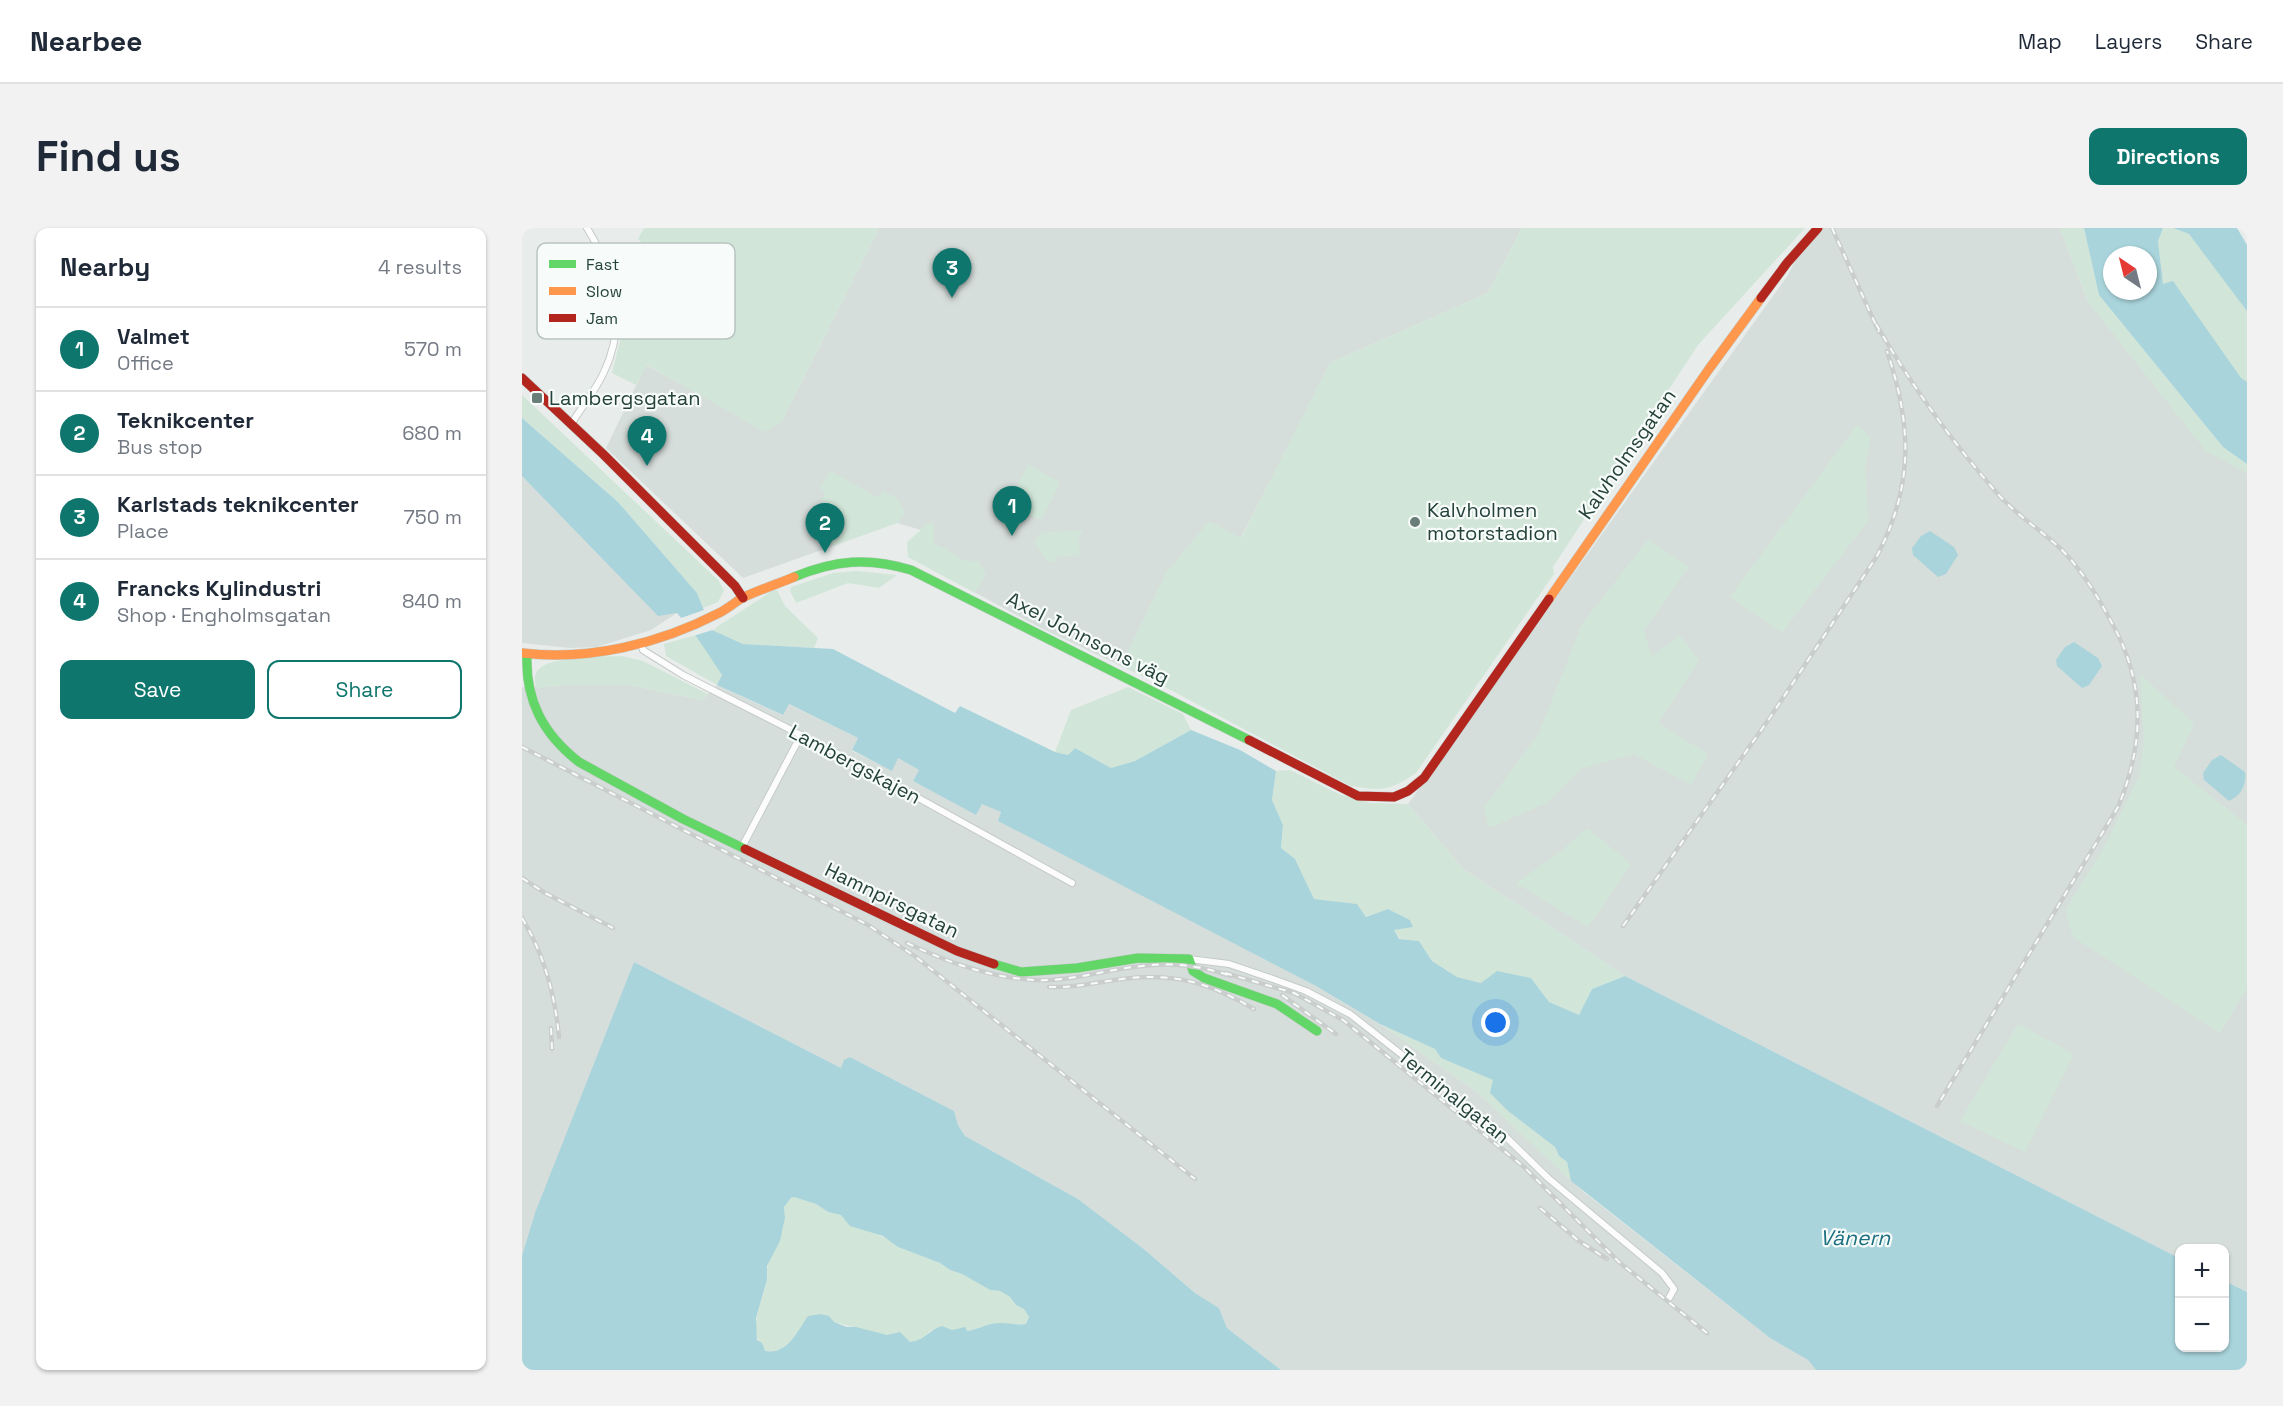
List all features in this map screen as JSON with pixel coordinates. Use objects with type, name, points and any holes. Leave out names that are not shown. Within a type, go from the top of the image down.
[{"type":"street","points":[[587,228],[596,243]]},
{"type":"street","name":"Kalvholmsgatan","points":[[1408,792],[1424,778],[1709,369],[1787,263],[1818,228]]},
{"type":"street","points":[[572,423],[605,371],[615,339]]},
{"type":"street","points":[[522,378],[572,423],[733,584],[743,598]]},
{"type":"street","name":"Axel Johnsons väg","points":[[524,653],[576,655],[641,644],[719,613],[743,598],[810,570],[838,562],[892,564],[911,570],[1005,616],[1358,796],[1384,799],[1408,792]]},
{"type":"street","name":"Lambergskajen","points":[[641,644],[643,650],[683,675],[801,735],[1072,884]]},
{"type":"street","name":"Hamnpirsgatan","points":[[524,653],[529,694],[544,726],[564,752],[683,819],[957,951],[1021,972],[1077,968],[1138,958],[1189,959]]},
{"type":"street","points":[[742,847],[801,735]]},
{"type":"street","points":[[1189,959],[1192,971],[1204,978],[1277,1004],[1317,1030]]},
{"type":"street","name":"Terminalgatan","points":[[1189,959],[1229,964],[1273,979],[1306,991],[1350,1014],[1504,1135],[1548,1178],[1662,1273],[1674,1288],[1669,1298]]},
{"type":"shaded area","points":[[879,228],[1522,228],[1488,293],[1330,363],[1163,686],[1039,627],[909,557],[921,530],[897,523],[743,578],[606,448],[646,365],[718,404],[782,421]]},
{"type":"shaded area","points":[[1811,228],[2060,228],[2088,302],[2247,473],[2247,1292],[2229,1283],[2229,1244],[2175,1244],[2175,1256],[1625,976],[1463,869],[1408,804],[1788,275]]},
{"type":"shaded area","points":[[522,476],[658,615],[677,613],[651,630],[597,647],[570,648],[522,643]]},
{"type":"shaded area","points":[[629,685],[702,700],[717,685],[782,715],[788,704],[858,738],[852,751],[891,770],[898,758],[919,770],[913,781],[976,815],[982,803],[1001,812],[999,821],[1316,986],[1380,1024],[1476,1091],[1585,1193],[1770,1338],[1808,1360],[1816,1370],[1281,1370],[1227,1328],[1219,1308],[1195,1293],[1145,1250],[1078,1199],[965,1136],[958,1125],[954,1111],[850,1057],[841,1068],[634,962],[522,1256],[522,687]]},
{"type":"green space","points":[[644,228],[879,228],[782,421],[765,432],[647,365],[636,385],[612,373],[620,339],[735,339],[735,243],[642,243],[638,239]]},
{"type":"green space","name":"Kalvholmen motorstadion","points":[[1522,228],[1805,228],[1698,345],[1553,567],[1554,574],[1416,773],[1385,788],[1371,789],[1351,786],[1125,667],[1127,653],[1166,573],[1209,521],[1241,538],[1330,363],[1488,293]]},
{"type":"green space","points":[[2060,228],[2084,228],[2099,295],[2223,447],[2247,464],[2247,473],[2206,451],[2088,302]]},
{"type":"green space","points":[[2163,228],[2173,228],[2189,234],[2247,306],[2247,403],[2163,284],[2158,241]]},
{"type":"green space","points":[[522,395],[718,580],[724,590],[718,602],[703,608],[697,593],[618,502],[522,418]]},
{"type":"green space","points":[[1857,425],[1871,438],[1865,465],[1868,521],[1782,632],[1730,597]]},
{"type":"green space","points":[[1028,465],[1060,482],[1042,519],[1013,506],[1009,501]]},
{"type":"green space","points":[[830,471],[879,498],[883,491],[898,499],[905,514],[897,523],[832,546],[821,508],[825,493],[820,488]]},
{"type":"green space","points":[[930,522],[934,524],[934,544],[947,549],[963,560],[979,562],[986,575],[975,593],[908,557],[907,542]]},
{"type":"green space","points":[[1081,530],[1082,534],[1078,535],[1080,555],[1055,557],[1054,562],[1047,562],[1035,542],[1040,533]]},
{"type":"green space","points":[[1648,540],[1689,567],[1644,630],[1652,656],[1680,636],[1699,660],[1658,723],[1708,754],[1691,785],[1634,754],[1581,769],[1546,803],[1489,828],[1484,808],[1539,733],[1582,624]]},
{"type":"green space","points":[[857,571],[897,575],[879,588],[848,583],[796,603],[790,591],[791,587],[833,573]]},
{"type":"green space","points":[[777,590],[785,606],[818,638],[814,648],[743,644],[712,630],[772,591]]},
{"type":"green space","points":[[696,635],[722,675],[717,685],[666,656],[664,644]]},
{"type":"green space","points":[[621,656],[643,661],[708,694],[702,700],[629,685],[566,685],[536,688],[535,674],[544,665],[576,658]]},
{"type":"green space","points":[[2140,674],[2194,724],[2174,767],[2247,825],[2247,988],[2220,1033],[2073,937],[2065,911],[2105,846],[2139,776],[2144,741]]},
{"type":"green space","points":[[1128,687],[1183,714],[1191,730],[1135,761],[1111,768],[1075,748],[1068,755],[1055,752],[1071,710]]},
{"type":"green space","points":[[1290,770],[1341,795],[1370,803],[1408,804],[1463,869],[1625,976],[1592,989],[1579,1016],[1549,1002],[1531,978],[1481,983],[1457,977],[1432,961],[1419,941],[1400,939],[1393,930],[1413,927],[1410,920],[1388,909],[1366,917],[1357,904],[1314,899],[1295,859],[1281,848],[1283,825],[1272,800],[1276,771]]},
{"type":"green space","points":[[1587,828],[1631,864],[1588,927],[1516,883],[1559,853]]},
{"type":"green space","points":[[1380,1024],[1435,1049],[1441,1058],[1494,1080],[1508,1111],[1555,1147],[1559,1156],[1567,1162],[1571,1181],[1476,1091]]},
{"type":"green space","points":[[2018,1024],[2074,1054],[2025,1152],[1960,1121]]},
{"type":"green space","points":[[794,1197],[816,1204],[828,1212],[841,1215],[863,1229],[891,1240],[898,1247],[940,1263],[990,1290],[1000,1291],[1024,1309],[1029,1317],[1026,1324],[990,1324],[980,1329],[967,1331],[959,1328],[952,1331],[931,1330],[921,1341],[910,1342],[834,1322],[803,1323],[783,1347],[778,1350],[765,1351],[756,1333],[757,1316],[765,1289],[767,1267],[784,1224],[784,1207]]},
{"type":"water","points":[[2084,228],[2163,228],[2158,241],[2163,284],[2173,281],[2241,378],[2247,382],[2247,464],[2223,447],[2103,300],[2157,300],[2157,246],[2103,246],[2103,300],[2099,295]]},
{"type":"water","points":[[2173,228],[2237,228],[2247,245],[2247,311],[2189,234]]},
{"type":"water","name":"Vänern","points":[[522,418],[618,502],[697,593],[712,630],[743,644],[833,649],[955,713],[960,706],[1055,752],[1068,755],[1075,748],[1111,768],[1135,761],[1191,730],[1240,750],[1276,771],[1272,800],[1283,825],[1281,848],[1295,859],[1314,899],[1357,904],[1366,917],[1388,909],[1410,920],[1413,927],[1394,930],[1399,939],[1419,941],[1432,961],[1457,977],[1481,983],[1497,971],[1531,978],[1549,1002],[1579,1015],[1592,989],[1625,976],[2175,1256],[2175,1352],[2229,1352],[2229,1283],[2247,1292],[2247,1370],[1816,1370],[1808,1360],[1770,1338],[1571,1181],[1567,1162],[1559,1156],[1555,1147],[1508,1111],[1490,1093],[1493,1080],[1441,1058],[1435,1049],[1380,1024],[1316,986],[998,821],[1001,812],[982,804],[976,815],[913,781],[919,770],[898,758],[892,771],[852,750],[858,738],[789,704],[783,715],[717,685],[722,675],[696,636],[677,613],[658,616],[522,476]]},
{"type":"water","points":[[1930,531],[1954,547],[1958,555],[1946,574],[1938,577],[1913,555],[1912,548],[1921,536]]},
{"type":"water","points":[[2074,642],[2098,658],[2102,666],[2089,685],[2082,688],[2057,666],[2056,660],[2065,647]]},
{"type":"water","points":[[2221,755],[2245,772],[2242,789],[2229,801],[2204,780],[2203,773],[2212,760]]},
{"type":"water","points":[[634,962],[841,1068],[844,1060],[850,1057],[954,1111],[958,1125],[965,1136],[1078,1199],[1145,1250],[1195,1293],[1219,1308],[1227,1328],[1281,1370],[522,1370],[522,1256],[535,1213]],"holes":[[[794,1197],[816,1204],[828,1212],[841,1215],[850,1226],[883,1236],[898,1247],[940,1263],[990,1290],[1000,1291],[1024,1309],[1029,1317],[1026,1324],[995,1323],[967,1331],[965,1327],[952,1330],[942,1326],[910,1342],[900,1332],[887,1335],[847,1327],[821,1314],[808,1316],[786,1346],[773,1351],[765,1351],[762,1343],[757,1340],[756,1318],[767,1280],[767,1266],[780,1241],[785,1218],[784,1207]]]},
{"type":"pier","points":[[707,609],[716,629],[693,636],[678,619]]},
{"type":"railway","points":[[1832,228],[1879,332]]},
{"type":"railway","points":[[1876,324],[1932,412],[1980,474],[2012,508],[2062,550],[2084,576],[2124,648],[2136,693],[2138,715],[2133,761],[2118,807],[1937,1106]]},
{"type":"railway","points":[[1623,926],[1769,719],[1877,556],[1889,530],[1898,505],[1903,480],[1905,430],[1895,378],[1887,351]]},
{"type":"railway","points":[[522,747],[868,925],[916,957],[1195,1179]]},
{"type":"railway","points":[[522,878],[545,893],[613,928]]},
{"type":"railway","points":[[522,918],[547,975],[555,1006],[559,1037]]},
{"type":"railway","points":[[907,943],[977,970],[1032,980],[1051,980],[1164,964],[1198,967],[1231,976]]},
{"type":"railway","points":[[1225,973],[1294,993],[1343,1020],[1524,1167],[1619,1262],[1707,1333]]},
{"type":"railway","points":[[1049,987],[1159,977],[1206,986],[1254,1009]]},
{"type":"railway","points":[[1282,995],[1336,1034]]},
{"type":"railway","points":[[551,1028],[552,1049]]},
{"type":"railway","points":[[1540,1208],[1579,1241],[1607,1259]]},
{"type":"traffic: fast","points":[[794,577],[824,567],[852,562],[880,563],[911,570],[1249,740]]},
{"type":"traffic: fast","points":[[527,654],[527,671],[533,701],[546,728],[566,751],[579,762],[683,819],[745,849]]},
{"type":"traffic: fast","points":[[994,964],[1021,972],[1077,968],[1138,958],[1189,959],[1193,971],[1204,978],[1277,1004],[1317,1031]]},
{"type":"traffic: slow","points":[[1549,599],[1761,298]]},
{"type":"traffic: slow","points":[[522,653],[573,654],[623,648],[696,624],[742,598],[794,577]]},
{"type":"traffic: jam","points":[[1761,298],[1787,263],[1818,228]]},
{"type":"traffic: jam","points":[[522,378],[603,454],[735,586],[743,598]]},
{"type":"traffic: jam","points":[[1249,740],[1358,796],[1394,797],[1408,791],[1424,778],[1549,599]]},
{"type":"traffic: jam","points":[[745,849],[957,951],[994,964]]},
{"type":"place","name":"Karlstads teknikcenter","points":[[952,298]]},
{"type":"place","name":"Lambergsgatan","points":[[537,398]]},
{"type":"place","name":"Francks Kylindustri","points":[[647,466]]},
{"type":"place","name":"Kalvholmen motorstadion","points":[[1415,522]]},
{"type":"place","name":"Valmet","points":[[1012,536]]},
{"type":"place","name":"Teknikcenter","points":[[825,553]]}]
